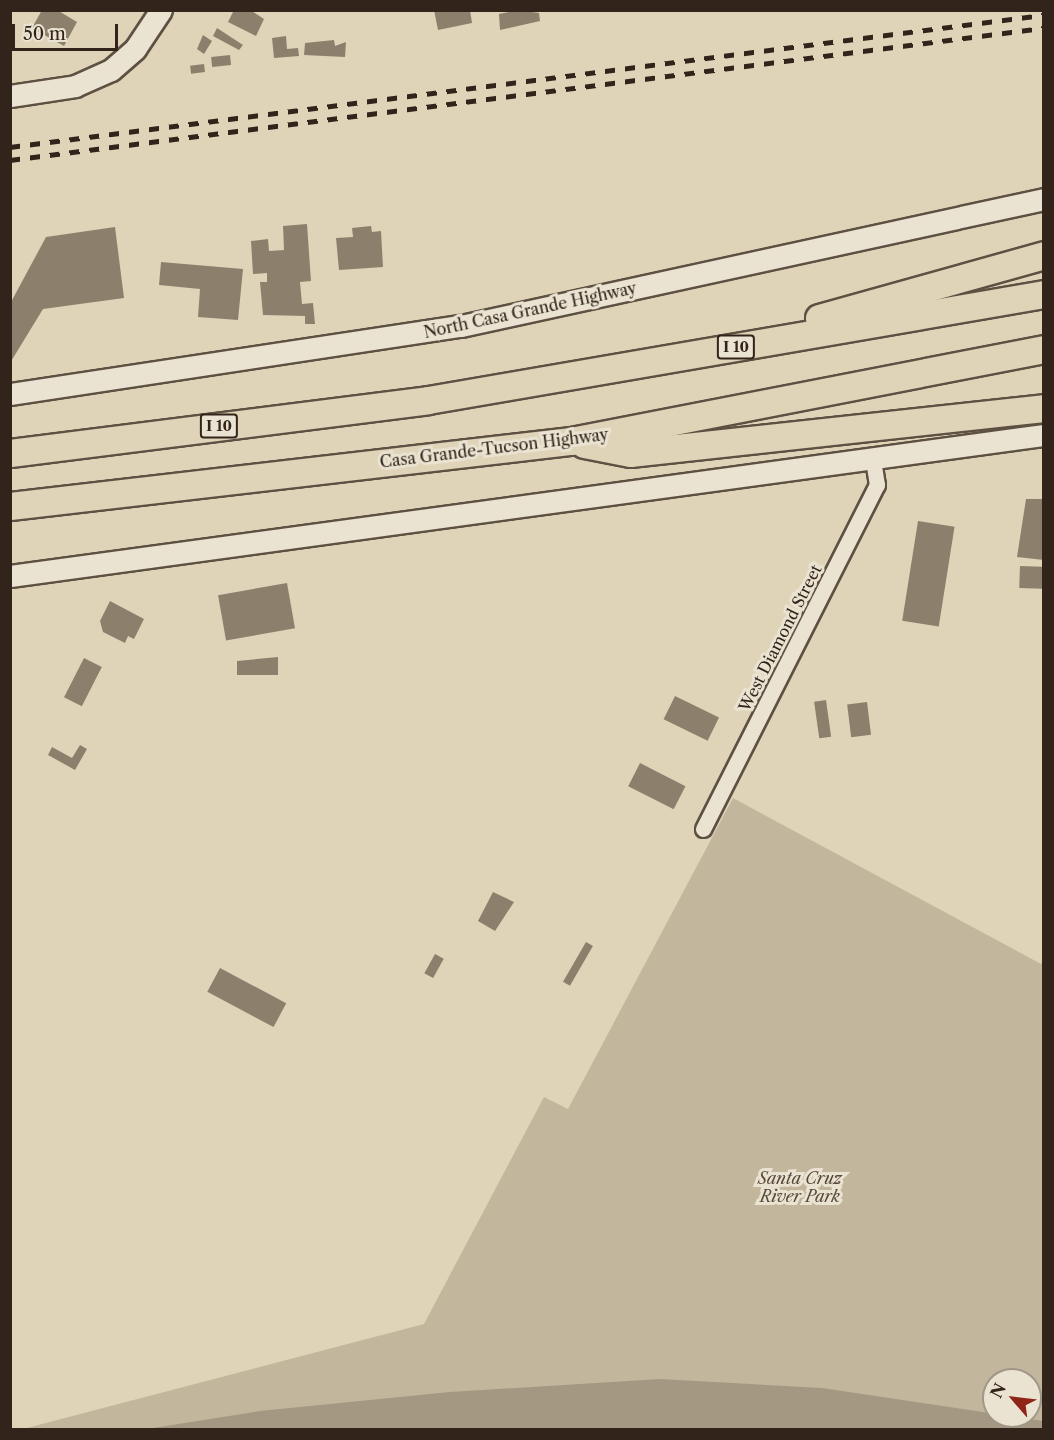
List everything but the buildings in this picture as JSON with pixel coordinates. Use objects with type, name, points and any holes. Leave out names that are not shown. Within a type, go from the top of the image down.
[{"type":"highway","points":[[713,351],[1044,255]]},
{"type":"highway","name":"I 10","points":[[10,453],[428,400],[1044,294]]},
{"type":"highway","name":"Casa Grande-Tucson Highway","points":[[10,506],[571,441],[1044,349]]},
{"type":"highway","points":[[571,441],[630,453],[1044,408]]},
{"type":"main road","points":[[10,96],[75,86],[111,70],[135,49],[161,10]]},
{"type":"main road","name":"North Casa Grande Highway","points":[[10,394],[461,327],[1034,201]]},
{"type":"main road","points":[[10,576],[1044,435]]},
{"type":"street","name":"West Diamond Street","points":[[703,829],[877,486],[873,460]]},
{"type":"green space","name":"Santa Cruz River Park","points":[[733,798],[1041,964],[1043,960],[1043,1429],[19,1430],[424,1324],[544,1097],[568,1109]]},
{"type":"shaded area","points":[[660,1379],[822,1388],[982,1412],[982,1428],[1042,1428],[1042,1421],[1043,1429],[147,1429],[260,1411],[450,1392]]},
{"type":"railway","points":[[10,147],[1044,15]]},
{"type":"railway","points":[[10,160],[1044,28]]}]
